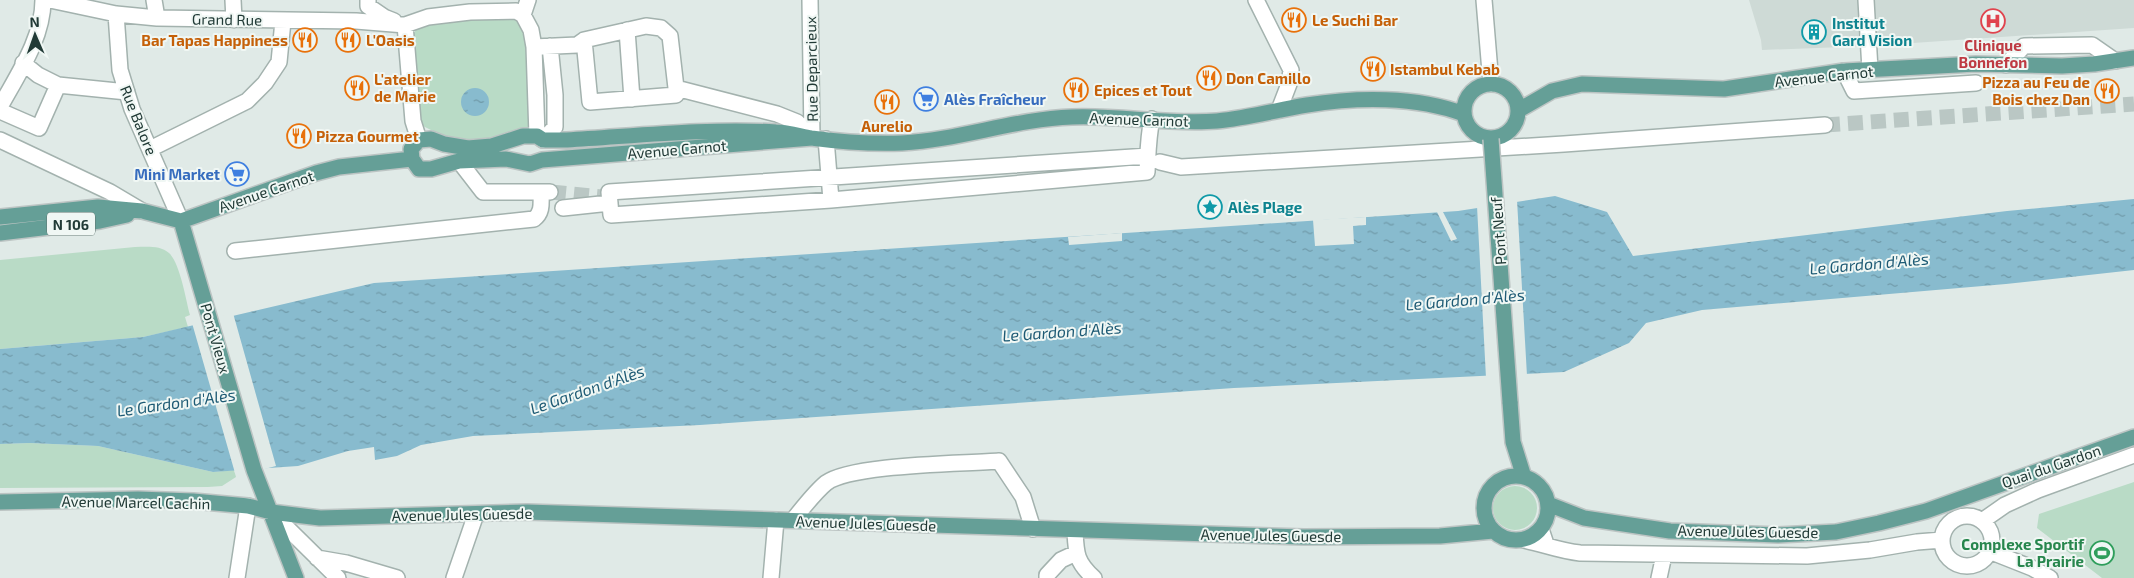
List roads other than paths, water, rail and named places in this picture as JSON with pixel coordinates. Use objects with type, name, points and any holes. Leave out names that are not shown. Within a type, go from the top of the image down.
[{"type":"main road","name":"Avenue Carnot","points":[[1519,110],[1552,91],[1582,84],[1724,89],[1870,70],[1976,64],[2062,66],[2134,58]]},
{"type":"main road","points":[[1491,84],[1499,85],[1513,94],[1519,110],[1514,127],[1508,133],[1491,139],[1483,138],[1470,128],[1464,114],[1468,96],[1474,90],[1491,84]]},
{"type":"main road","name":"Avenue Carnot","points":[[419,140],[431,139],[444,144],[468,148],[492,146],[523,136],[567,140],[743,131],[778,132],[819,138],[903,143],[1019,123],[1071,117],[1152,119],[1174,122],[1216,121],[1317,104],[1370,101],[1409,102],[1452,109],[1464,114]]},
{"type":"main road","points":[[540,138],[545,153],[542,160]]},
{"type":"main road","name":"Avenue Carnot","points":[[181,221],[324,171],[348,166],[412,159],[419,169],[431,169],[459,161],[506,159],[530,164],[542,160],[819,138]]},
{"type":"main road","name":"Pont Neuf","points":[[1491,139],[1513,442],[1524,477]]},
{"type":"main road","points":[[412,159],[411,149],[419,140]]},
{"type":"main road","name":"N 106","points":[[0,217],[98,207],[142,211],[181,221]]},
{"type":"main road","name":"N 106","points":[[0,233],[100,221],[142,211]]},
{"type":"main road","name":"Pont Vieux","points":[[181,221],[254,470],[296,578]]},
{"type":"main road","name":"Quai du Gardon","points":[[1967,495],[2134,437]]},
{"type":"main road","name":"Pont Neuf","points":[[1504,478],[1513,442]]},
{"type":"main road","points":[[1524,477],[1540,486],[1548,504],[1543,525],[1533,536],[1524,540],[1513,541],[1502,538],[1493,531],[1487,522],[1484,512],[1484,501],[1488,492],[1504,478],[1524,477]]},
{"type":"main road","name":"Avenue Jules Guesde","points":[[1548,504],[1584,518],[1638,527],[1708,533],[1778,535],[1836,532],[1926,511],[1967,495]]},
{"type":"main road","name":"Avenue Marcel Cachin","points":[[0,502],[138,499],[193,501],[248,506],[271,512]]},
{"type":"main road","name":"Avenue Jules Guesde","points":[[271,512],[320,518],[527,512],[1033,530],[1304,537],[1431,536],[1493,531]]},
{"type":"main road","points":[[1462,532],[1484,512]]},
{"type":"main road","name":"Avenue Jules Guesde","points":[[1543,525],[1584,518]]},
{"type":"street","points":[[0,107],[23,64],[43,14],[43,0]]},
{"type":"street","name":"Grand Rue","points":[[50,0],[122,14],[157,18],[356,22],[404,25]]},
{"type":"street","points":[[154,0],[157,18]]},
{"type":"street","points":[[233,0],[234,20]]},
{"type":"street","points":[[368,0],[368,6],[384,17],[404,25],[469,6],[516,11],[523,15],[531,30],[534,47],[540,138]]},
{"type":"street","points":[[523,15],[528,0]]},
{"type":"street","name":"Rue Deparcieux","points":[[810,0],[819,138],[830,177],[831,200]]},
{"type":"street","points":[[1256,0],[1291,70],[1289,84],[1279,110]]},
{"type":"street","points":[[1484,0],[1491,84]]},
{"type":"street","points":[[1866,0],[1870,70]]},
{"type":"street","name":"Rue Balore","points":[[122,14],[120,70],[150,149],[181,221]]},
{"type":"street","points":[[150,149],[247,101],[265,83],[279,62],[283,21]]},
{"type":"street","points":[[404,25],[413,121],[419,140]]},
{"type":"street","points":[[534,47],[580,42],[646,26],[661,28],[670,36],[682,90]]},
{"type":"street","points":[[627,30],[632,99]]},
{"type":"street","points":[[580,42],[590,102],[676,95],[682,90]]},
{"type":"street","points":[[2006,65],[2024,46],[2092,44],[2115,61]]},
{"type":"street","points":[[540,138],[555,127],[555,95],[550,46]]},
{"type":"street","points":[[23,64],[38,75],[58,85],[127,92]]},
{"type":"street","points":[[1844,72],[1854,91],[1976,83]]},
{"type":"street","points":[[0,111],[39,128],[58,85]]},
{"type":"street","points":[[682,90],[777,114],[797,122],[819,138]]},
{"type":"street","points":[[1152,119],[1148,140],[1154,159],[1146,172],[831,200],[611,215],[609,192],[830,177],[1154,159],[1181,167],[1572,144],[1825,125]]},
{"type":"street","points":[[0,140],[110,192],[142,211]]},
{"type":"street","points":[[235,251],[534,219],[539,215],[546,192],[483,192],[459,161]]},
{"type":"street","points":[[563,208],[610,203]]},
{"type":"street","points":[[1982,521],[2005,505],[2038,490],[2134,455]]},
{"type":"street","points":[[792,520],[826,484],[836,478],[860,470],[999,461],[1023,496],[1033,530]]},
{"type":"street","points":[[237,578],[248,506]]},
{"type":"street","points":[[271,512],[338,578]]},
{"type":"street","points":[[454,578],[476,514]]},
{"type":"street","points":[[1967,516],[1982,521],[1991,535],[1990,551],[1978,563],[1961,572],[1945,554],[1942,540],[1943,533],[1952,521],[1967,516]]},
{"type":"street","points":[[771,578],[776,520]]},
{"type":"street","points":[[1543,525],[1546,544]]},
{"type":"street","points":[[1076,531],[1076,553],[1084,569],[1094,578]]},
{"type":"street","points":[[1524,540],[1546,544],[1561,551],[1580,553],[1807,556],[1942,540]]},
{"type":"street","points":[[1990,551],[2032,568],[2050,578]]},
{"type":"street","points":[[1047,578],[1047,575],[1061,560],[1076,553]]},
{"type":"street","points":[[1659,578],[1664,555]]},
{"type":"street","points":[[317,558],[346,563],[397,578]]},
{"type":"water","points":[[475,88],[485,92],[489,102],[485,112],[475,116],[465,112],[461,102],[465,92]]},
{"type":"water","name":"Le Gardon d'Alès","points":[[1555,196],[1607,212],[1633,256],[2007,211],[2134,199],[2134,270],[2006,284],[1702,310],[1646,323],[1629,343],[1564,372],[1234,388],[700,425],[473,436],[421,445],[397,456],[375,460],[374,447],[348,451],[298,466],[213,472],[98,446],[30,443],[0,444],[0,349],[143,337],[374,283],[1458,211]]},
{"type":"tunnel","points":[[1825,125],[2134,104]]},
{"type":"tunnel","points":[[551,192],[601,197],[619,196]]},
{"type":"place","name":"Le Suchi Bar","points":[[1294,20]]},
{"type":"place","name":"Clinique Bonnefon","points":[[1993,21]]},
{"type":"place","name":"Institut Gard Vision","points":[[1814,32]]},
{"type":"place","name":"Bar Tapas Happiness","points":[[305,40]]},
{"type":"place","name":"L'Oasis","points":[[348,40]]},
{"type":"place","name":"Istambul Kebab","points":[[1373,69]]},
{"type":"place","name":"Don Camillo","points":[[1209,78]]},
{"type":"place","name":"L'atelier de Marie","points":[[357,88]]},
{"type":"place","name":"Epices et Tout","points":[[1076,90]]},
{"type":"place","name":"Pizza au Feu de Bois chez Dan","points":[[2107,91]]},
{"type":"place","name":"Alès Fraîcheur","points":[[926,99]]},
{"type":"place","name":"Aurelio","points":[[887,102]]},
{"type":"place","name":"Pizza Gourmet","points":[[299,136]]},
{"type":"place","name":"Mini Market","points":[[237,174]]},
{"type":"place","name":"Alès Plage","points":[[1210,207]]},
{"type":"place","name":"Complexe Sportif La Prairie","points":[[2102,553]]}]
